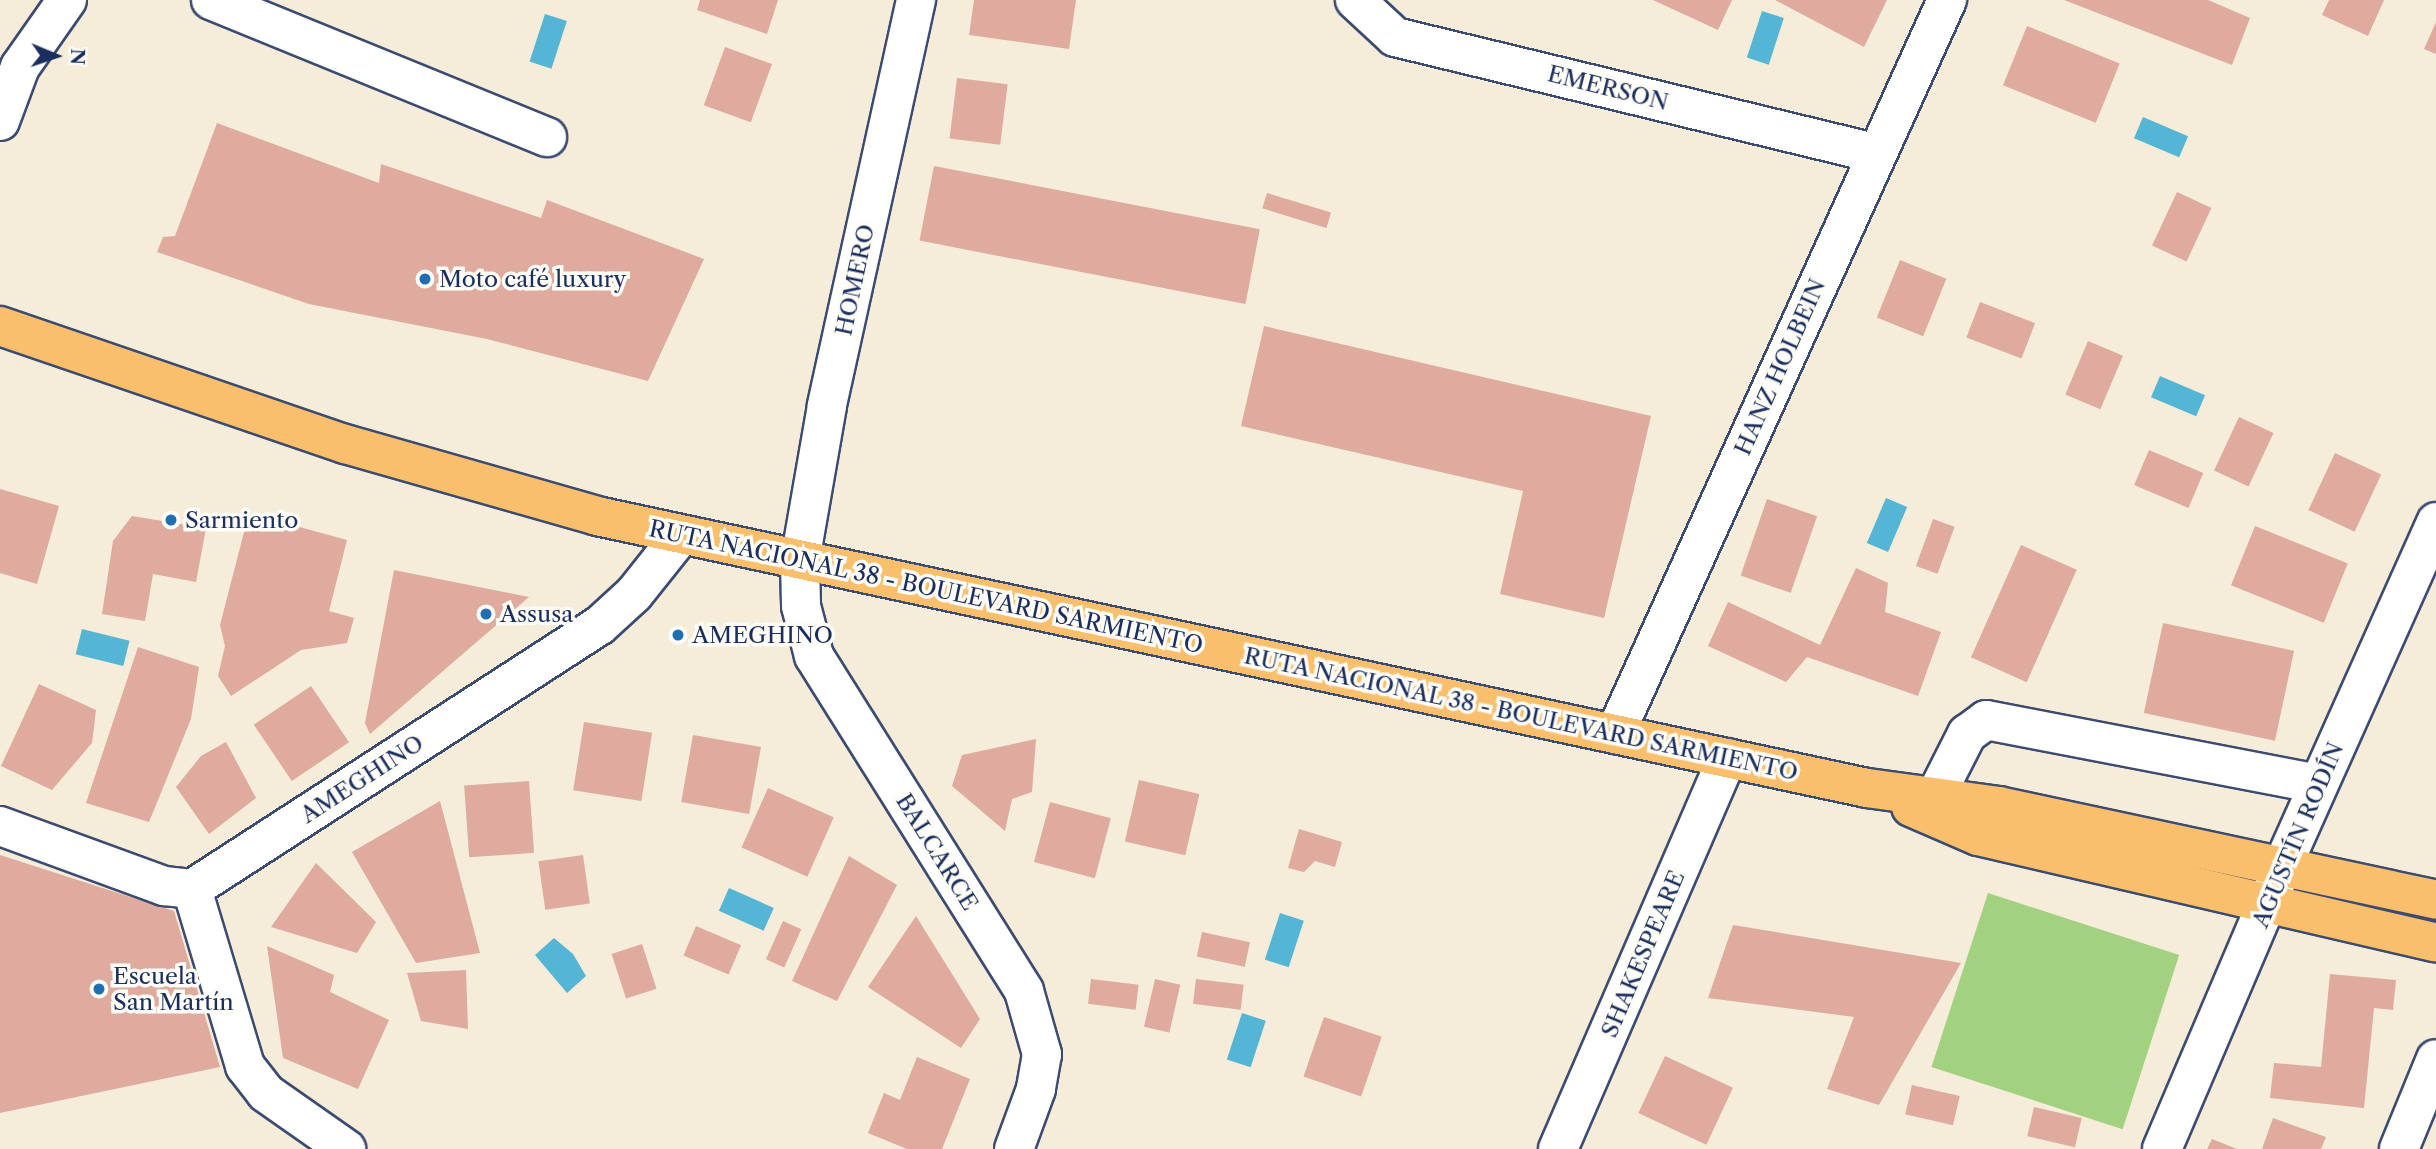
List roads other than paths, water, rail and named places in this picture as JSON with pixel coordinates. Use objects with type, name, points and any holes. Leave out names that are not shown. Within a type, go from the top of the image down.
[{"type":"main road","name":"RUTA NACIONAL 38 - BOULEVARD SARMIENTO","points":[[0,326],[419,467],[681,535],[1867,788],[1999,806],[2436,900]]},
{"type":"main road","name":"RUTA NACIONAL 38 - BOULEVARD SARMIENTO","points":[[1867,788],[1978,836],[2304,916],[2436,943]]},
{"type":"main road","points":[[2304,916],[2364,905],[2436,921]]},
{"type":"street","points":[[0,121],[20,67],[68,0]]},
{"type":"street","points":[[211,0],[547,137]]},
{"type":"street","name":"HOMERO","points":[[800,561],[827,406],[916,0]]},
{"type":"street","name":"EMERSON","points":[[1355,0],[1395,37],[1875,153]]},
{"type":"street","name":"HANZ HOLBEIN","points":[[1615,734],[1875,153],[1947,0]]},
{"type":"street","name":"AGUSTÍN RODÍN","points":[[2162,1149],[2267,907],[2281,867],[2436,522]]},
{"type":"street","name":"AMEGHINO","points":[[192,889],[599,626],[634,594],[681,535]]},
{"type":"street","name":"BALCARCE","points":[[800,561],[801,606],[814,656],[1024,991],[1037,1022],[1042,1054],[1036,1090],[1014,1149]]},
{"type":"street","points":[[1935,797],[1967,734],[1986,720],[2318,785]]},
{"type":"street","name":"SHAKESPEARE","points":[[1558,1149],[1727,758]]},
{"type":"street","points":[[0,826],[164,886],[192,889],[245,1066],[266,1093],[346,1149]]},
{"type":"street","points":[[2399,1149],[2436,1059]]},
{"type":"water","points":[[1762,11],[1784,18],[1769,65],[1747,58]]},
{"type":"water","points":[[545,14],[567,21],[551,69],[530,62]]},
{"type":"water","points":[[2143,117],[2188,136],[2179,157],[2134,138]]},
{"type":"water","points":[[2160,376],[2205,395],[2196,416],[2151,397]]},
{"type":"water","points":[[1886,498],[1907,507],[1888,552],[1867,543]]},
{"type":"water","points":[[82,629],[130,641],[123,666],[76,654]]},
{"type":"water","points":[[729,888],[774,908],[764,931],[719,911]]},
{"type":"water","points":[[1280,913],[1304,921],[1289,967],[1265,960]]},
{"type":"water","points":[[554,938],[573,954],[586,976],[567,993],[535,955]]},
{"type":"water","points":[[1242,1013],[1266,1021],[1251,1067],[1227,1060]]},
{"type":"place","name":"Moto café luxury","points":[[425,279]]},
{"type":"place","name":"Sarmiento","points":[[171,520]]},
{"type":"place","name":"Assusa","points":[[486,614]]},
{"type":"place","name":"AMEGHINO","points":[[678,635]]},
{"type":"place","name":"Escuela San Martín","points":[[99,989]]}]
